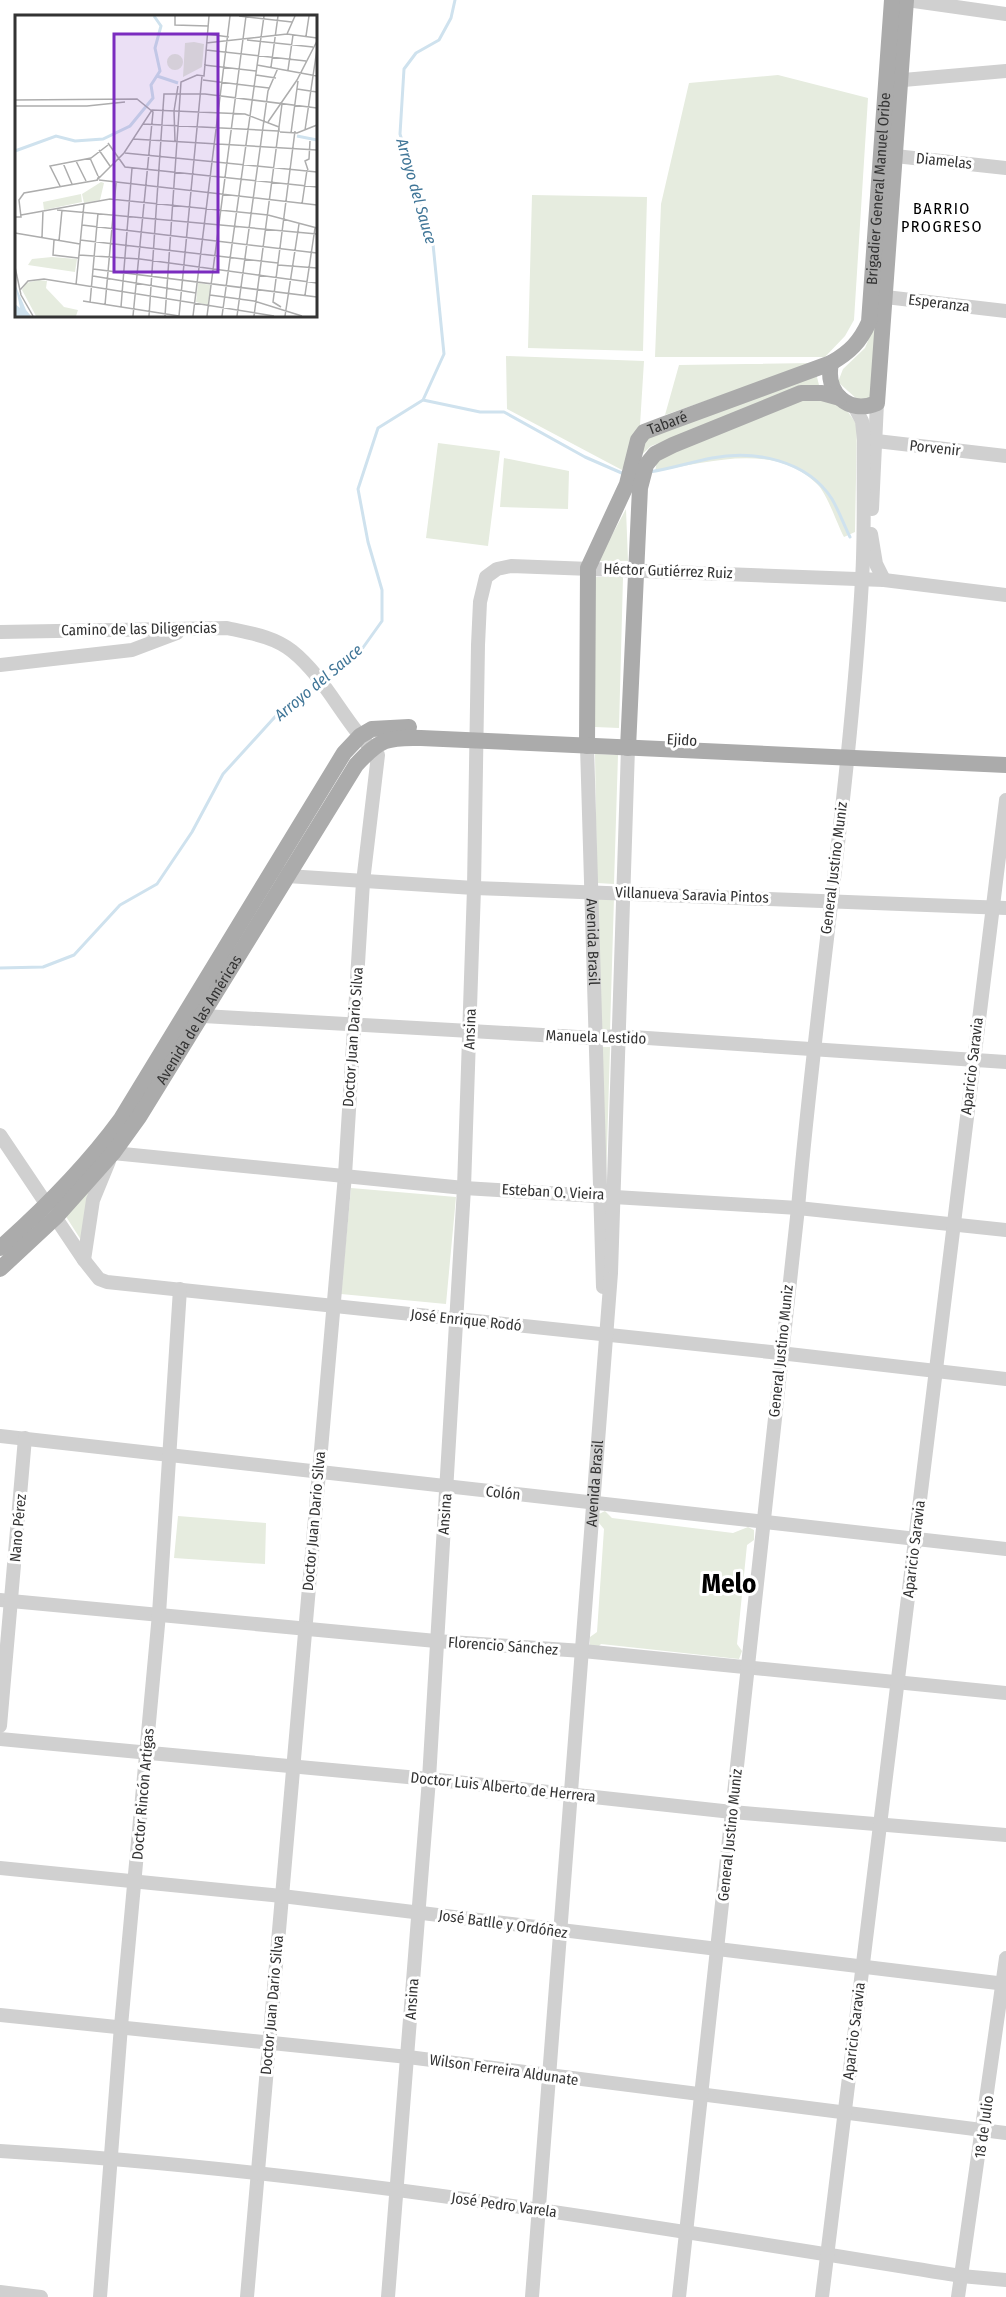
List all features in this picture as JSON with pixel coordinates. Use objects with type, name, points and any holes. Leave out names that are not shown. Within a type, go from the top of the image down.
[{"type":"main road","name":"Brigadier General Manuel Oribe","points":[[892,0],[894,81]]},
{"type":"main road","name":"Brigadier General Manuel Oribe","points":[[877,403],[878,296],[888,155],[894,81],[906,0]]},
{"type":"main road","name":"Brigadier General Manuel Oribe","points":[[831,363],[848,354],[861,339],[878,296]]},
{"type":"main road","points":[[831,363],[828,376],[832,389],[847,402]]},
{"type":"main road","name":"Tabaré","points":[[634,569],[633,486],[638,464],[638,440],[644,432],[831,363]]},
{"type":"main road","name":"Tabaré","points":[[638,464],[673,445],[801,393],[822,393],[864,408],[877,403]]},
{"type":"main road","name":"Tabaré","points":[[588,567],[633,486]]},
{"type":"main road","name":"Avenida Brasil","points":[[587,741],[588,567]]},
{"type":"main road","name":"Avenida Brasil","points":[[628,743],[634,569]]},
{"type":"main road","name":"Ejido","points":[[365,742],[391,737],[477,735],[848,752],[1006,756]]},
{"type":"main road","name":"Avenida de las Américas","points":[[0,1269],[107,1150],[195,1012],[280,872],[356,765],[365,742]]},
{"type":"main road","name":"Ejido","points":[[848,752],[1006,765]]},
{"type":"main road","name":"Avenida de las Américas","points":[[0,1248],[51,1212]]},
{"type":"street","points":[[906,0],[1006,14]]},
{"type":"street","points":[[894,81],[1006,71]]},
{"type":"street","name":"Diamelas","points":[[888,155],[1006,168]]},
{"type":"street","name":"Esperanza","points":[[878,296],[1006,311]]},
{"type":"street","name":"General Justino Muniz","points":[[847,402],[862,421],[870,440],[871,546],[884,580]]},
{"type":"street","name":"General Justino Muniz","points":[[679,2297],[780,1353],[798,1208],[813,1049],[848,752],[870,440],[877,403]]},
{"type":"street","name":"Porvenir","points":[[870,440],[1006,456]]},
{"type":"street","name":"Héctor Gutiérrez Ruiz","points":[[477,735],[480,602],[486,577],[497,569],[511,566],[588,567],[884,580],[1006,595]]},
{"type":"street","name":"Camino de las Diligencias","points":[[0,632],[227,628],[264,636],[292,651],[365,742]]},
{"type":"street","points":[[0,665],[132,650],[185,629]]},
{"type":"street","name":"Ansina","points":[[388,2297],[429,1779],[464,1188],[477,735]]},
{"type":"street","name":"Avenida Brasil","points":[[587,741],[598,1195],[606,1316]]},
{"type":"street","name":"Doctor Juan Dario Silva","points":[[247,2297],[345,1175],[363,882],[378,755],[365,742]]},
{"type":"street","name":"Avenida Brasil","points":[[532,2297],[611,1273],[621,893],[628,743]]},
{"type":"street","name":"Aparicio Saravia","points":[[822,2297],[936,1372],[972,1059],[1000,908],[1006,800]]},
{"type":"street","name":"Villanueva Saravia Pintos","points":[[280,872],[363,882],[474,888],[1000,908]]},
{"type":"street","name":"Manuela Lestido","points":[[195,1012],[353,1026],[595,1038],[617,1036],[1006,1062]]},
{"type":"street","name":"José Enrique Rodó","points":[[0,1136],[84,1260],[99,1279],[107,1282],[1006,1379]]},
{"type":"street","points":[[84,1260],[93,1200],[107,1150]]},
{"type":"street","name":"Esteban O. Vieira","points":[[107,1150],[464,1188],[613,1195],[798,1208],[1006,1230]]},
{"type":"street","name":"Doctor Rincón Artigas","points":[[100,2297],[121,2026],[159,1614],[180,1290]]},
{"type":"street","name":"Colón","points":[[0,1436],[1006,1549]]},
{"type":"street","name":"Nano Pérez","points":[[0,1726],[6,1600],[25,1438]]},
{"type":"street","name":"Florencio Sánchez","points":[[6,1600],[436,1641],[583,1651],[1006,1693]]},
{"type":"street","name":"Doctor Luis Alberto de Herrera","points":[[0,1739],[429,1779],[732,1812],[880,1822],[1006,1835]]},
{"type":"street","name":"José Batlle y Ordóñez","points":[[0,1868],[282,1896],[559,1932],[1004,1984]]},
{"type":"street","name":"18 de Julio","points":[[958,2297],[984,2130],[1006,1958]]},
{"type":"street","name":"Wilson Ferreira Aldunate","points":[[0,2015],[408,2056],[548,2077],[701,2093],[1006,2133]]},
{"type":"street","name":"José Pedro Varela","points":[[0,2151],[110,2158],[258,2172],[538,2209],[961,2276],[1006,2280]]},
{"type":"street","points":[[0,2292],[41,2297]]},
{"type":"shaded area","points":[[778,75],[868,98],[854,320],[845,336],[825,357],[655,357],[661,204],[689,83]]},
{"type":"shaded area","points":[[532,195],[647,197],[643,351],[528,348]]},
{"type":"shaded area","points":[[879,315],[872,398],[858,400],[838,382],[843,369],[865,348]]},
{"type":"shaded area","points":[[506,356],[644,361],[640,425],[622,470],[507,409]]},
{"type":"shaded area","points":[[814,363],[665,415],[679,365]]},
{"type":"shaded area","points":[[816,373],[819,385],[651,446],[635,461],[645,437]]},
{"type":"shaded area","points":[[816,398],[844,406],[857,425],[855,532],[844,537],[821,488],[800,471],[781,463],[739,458],[655,471],[658,457],[797,400]]},
{"type":"shaded area","points":[[438,443],[500,451],[488,546],[426,538]]},
{"type":"shaded area","points":[[504,458],[569,471],[568,509],[500,507]]},
{"type":"shaded area","points":[[626,509],[628,561],[598,561]]},
{"type":"shaded area","points":[[592,577],[623,577],[619,728],[595,727]]},
{"type":"shaded area","points":[[595,754],[618,755],[614,884],[597,883]]},
{"type":"shaded area","points":[[597,898],[614,898],[610,1031],[599,1031]]},
{"type":"shaded area","points":[[600,1047],[610,1047],[606,1183]]},
{"type":"shaded area","points":[[100,1173],[81,1240],[65,1215]]},
{"type":"shaded area","points":[[351,1188],[456,1197],[446,1304],[341,1294]]},
{"type":"shaded area","points":[[605,1511],[612,1518],[733,1533],[748,1527],[754,1530],[754,1540],[747,1545],[737,1644],[742,1651],[739,1659],[601,1644],[597,1648],[590,1646],[590,1637],[597,1632],[604,1529],[599,1523],[599,1514]]},
{"type":"shaded area","points":[[178,1516],[266,1523],[265,1564],[174,1558]]},
{"type":"waterway","name":"Arroyo del Sauce","points":[[325,680],[362,649],[382,621],[382,590],[368,542],[358,489],[378,428],[423,400],[444,354],[433,244],[400,134],[404,69],[416,53],[439,40],[451,18],[455,0]]},
{"type":"waterway","points":[[423,400],[480,412],[504,412],[585,457],[624,474]]},
{"type":"waterway","points":[[649,472],[728,456],[762,457],[779,461],[809,475],[821,486],[832,499],[850,537]]},
{"type":"waterway","name":"Arroyo del Sauce","points":[[0,968],[43,967],[74,955],[120,905],[157,884],[192,832],[223,774],[283,708],[319,684]]},
{"type":"district","name":"BARRIO PROGRESO","points":[[942,217]]},
{"type":"district","name":"Melo","points":[[729,1584]]}]
